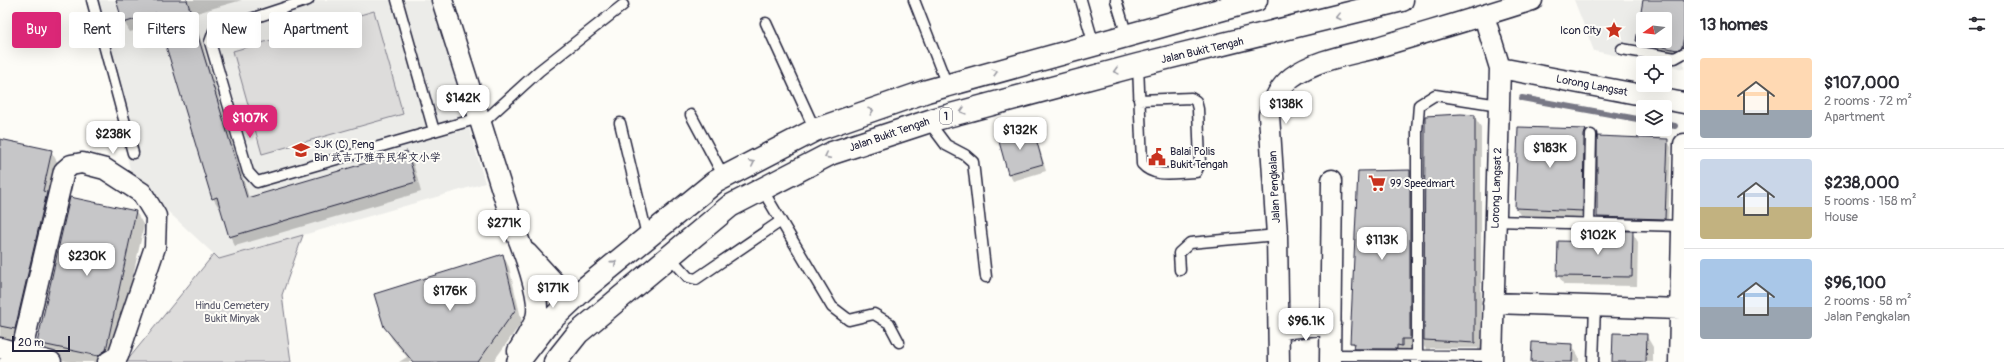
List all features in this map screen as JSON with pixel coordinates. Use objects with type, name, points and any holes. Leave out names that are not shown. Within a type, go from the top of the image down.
[{"type":"highway","points":[[518,362],[549,322],[584,289],[715,182],[815,130],[947,86],[1127,36],[1234,3],[1256,0]]},
{"type":"highway","name":"Jalan Bukit Tengah","points":[[555,362],[578,333],[730,206],[832,153],[928,121],[1138,65],[1402,0]]},
{"type":"street","points":[[442,0],[514,228],[523,248],[537,305],[536,318],[513,362]]},
{"type":"street","name":"Jalan Pengkalan","points":[[1279,362],[1277,236],[1269,115],[1273,99],[1282,86],[1293,76],[1324,62],[1484,16],[1532,0]]},
{"type":"street","name":"Lorong Langsat 2","points":[[1484,16],[1500,68],[1492,359]]},
{"type":"street","name":"Lorong Langsat","points":[[1500,68],[1684,103]]},
{"type":"street","points":[[1679,362],[1683,250],[1682,226],[1684,144]]},
{"type":"street","points":[[15,358],[64,171],[71,166],[82,163],[105,169],[142,193],[156,216],[155,247],[118,356],[108,362]]},
{"type":"street","points":[[1330,359],[1332,180]]},
{"type":"street","points":[[523,248],[563,292],[572,293],[584,289]]},
{"type":"street","points":[[1493,303],[1680,309]]},
{"type":"street","points":[[1278,329],[1331,324]]},
{"type":"street","points":[[0,348],[15,358],[51,362]]},
{"type":"lane","points":[[92,0],[133,153]]},
{"type":"lane","points":[[308,0],[214,31],[210,42],[248,172],[257,182],[434,131],[480,121],[539,71],[623,6]]},
{"type":"lane","points":[[397,0],[434,131]]},
{"type":"lane","points":[[914,0],[947,86]]},
{"type":"lane","points":[[1081,0],[1094,45]]},
{"type":"lane","points":[[1116,0],[1127,36]]},
{"type":"lane","points":[[766,24],[815,130]]},
{"type":"lane","points":[[1622,49],[1675,58],[1684,53]]},
{"type":"lane","points":[[1138,65],[1139,100],[1142,164],[1148,171],[1156,174],[1196,172],[1200,163],[1198,109],[1196,101],[1191,98],[1139,100]]},
{"type":"lane","points":[[1417,359],[1417,131],[1419,105],[1435,95],[1498,105]]},
{"type":"lane","points":[[691,115],[724,177]]},
{"type":"lane","points":[[928,121],[946,145],[965,155],[973,162],[986,277]]},
{"type":"lane","points":[[620,123],[647,236]]},
{"type":"lane","points":[[1589,223],[1591,135]]},
{"type":"lane","points":[[762,189],[832,307],[849,320],[874,314],[889,323],[899,342]]},
{"type":"lane","points":[[669,256],[688,277],[696,279],[781,221]]},
{"type":"lane","points":[[1495,221],[1682,226]]},
{"type":"lane","points":[[1180,270],[1179,253],[1190,243],[1277,236]]},
{"type":"lane","points":[[1593,362],[1595,306]]},
{"type":"lane","points":[[1330,359],[1492,359]]},
{"type":"shaded area","name":"SJK (C) Peng Bin 武吉丁雅平民华文小学","points":[[90,0],[432,0],[485,183],[219,259],[132,178],[101,48],[125,48],[125,12],[93,12]]},
{"type":"shaded area","name":"Icon City","points":[[1574,0],[1684,0],[1684,69],[1672,66],[1672,56],[1636,56],[1636,60],[1594,51]]},
{"type":"green space","points":[[374,11],[403,114],[262,154],[233,51],[244,48],[261,48],[261,43],[269,41],[269,48],[362,48],[362,14]]},
{"type":"green space","name":"Hindu Cemetery Bukit Minyak","points":[[303,235],[282,295],[291,362],[126,362],[214,254],[219,259]]},
{"type":"building","points":[[116,0],[187,0],[191,12],[133,12],[133,20],[125,22],[125,12],[120,12]]},
{"type":"building","points":[[1643,0],[1684,0],[1684,36],[1682,47],[1677,50],[1668,48],[1672,48],[1672,12],[1641,12]]},
{"type":"building","points":[[199,40],[247,198],[407,151],[416,182],[229,237],[217,197],[212,199],[167,48],[199,48]]},
{"type":"building","points":[[1461,114],[1475,115],[1475,343],[1424,340],[1425,116]]},
{"type":"building","points":[[1518,127],[1586,129],[1584,135],[1583,211],[1515,208]]},
{"type":"building","points":[[1033,128],[1043,164],[1008,174],[998,138]]},
{"type":"building","points":[[1597,136],[1668,139],[1665,219],[1597,217]]},
{"type":"building","points":[[0,139],[52,150],[43,191],[47,192],[15,329],[0,326]]},
{"type":"building","points":[[1410,170],[1410,339],[1402,339],[1402,346],[1397,345],[1397,349],[1353,349],[1354,343],[1350,343],[1358,171]]},
{"type":"building","points":[[70,197],[136,211],[106,350],[98,356],[37,343]]},
{"type":"building","points":[[1596,230],[1633,231],[1632,277],[1557,276],[1558,241],[1596,242]]},
{"type":"building","points":[[503,254],[516,309],[478,362],[413,362],[384,327],[374,294]]},
{"type":"building","points":[[1613,333],[1647,334],[1646,362],[1612,362]]},
{"type":"building","points":[[1532,342],[1573,344],[1572,362],[1531,362]]},
{"type":"waterway","points":[[1522,98],[1636,119]]},
{"type":"place","name":"Icon City","points":[[1614,30]]},
{"type":"place","name":"SJK (C) Peng Bin 武吉丁雅平民华文小学","points":[[301,150]]},
{"type":"place","name":"Balai Polis Bukit Tengah","points":[[1157,157]]},
{"type":"place","name":"99 Speedmart","points":[[1377,183]]}]
